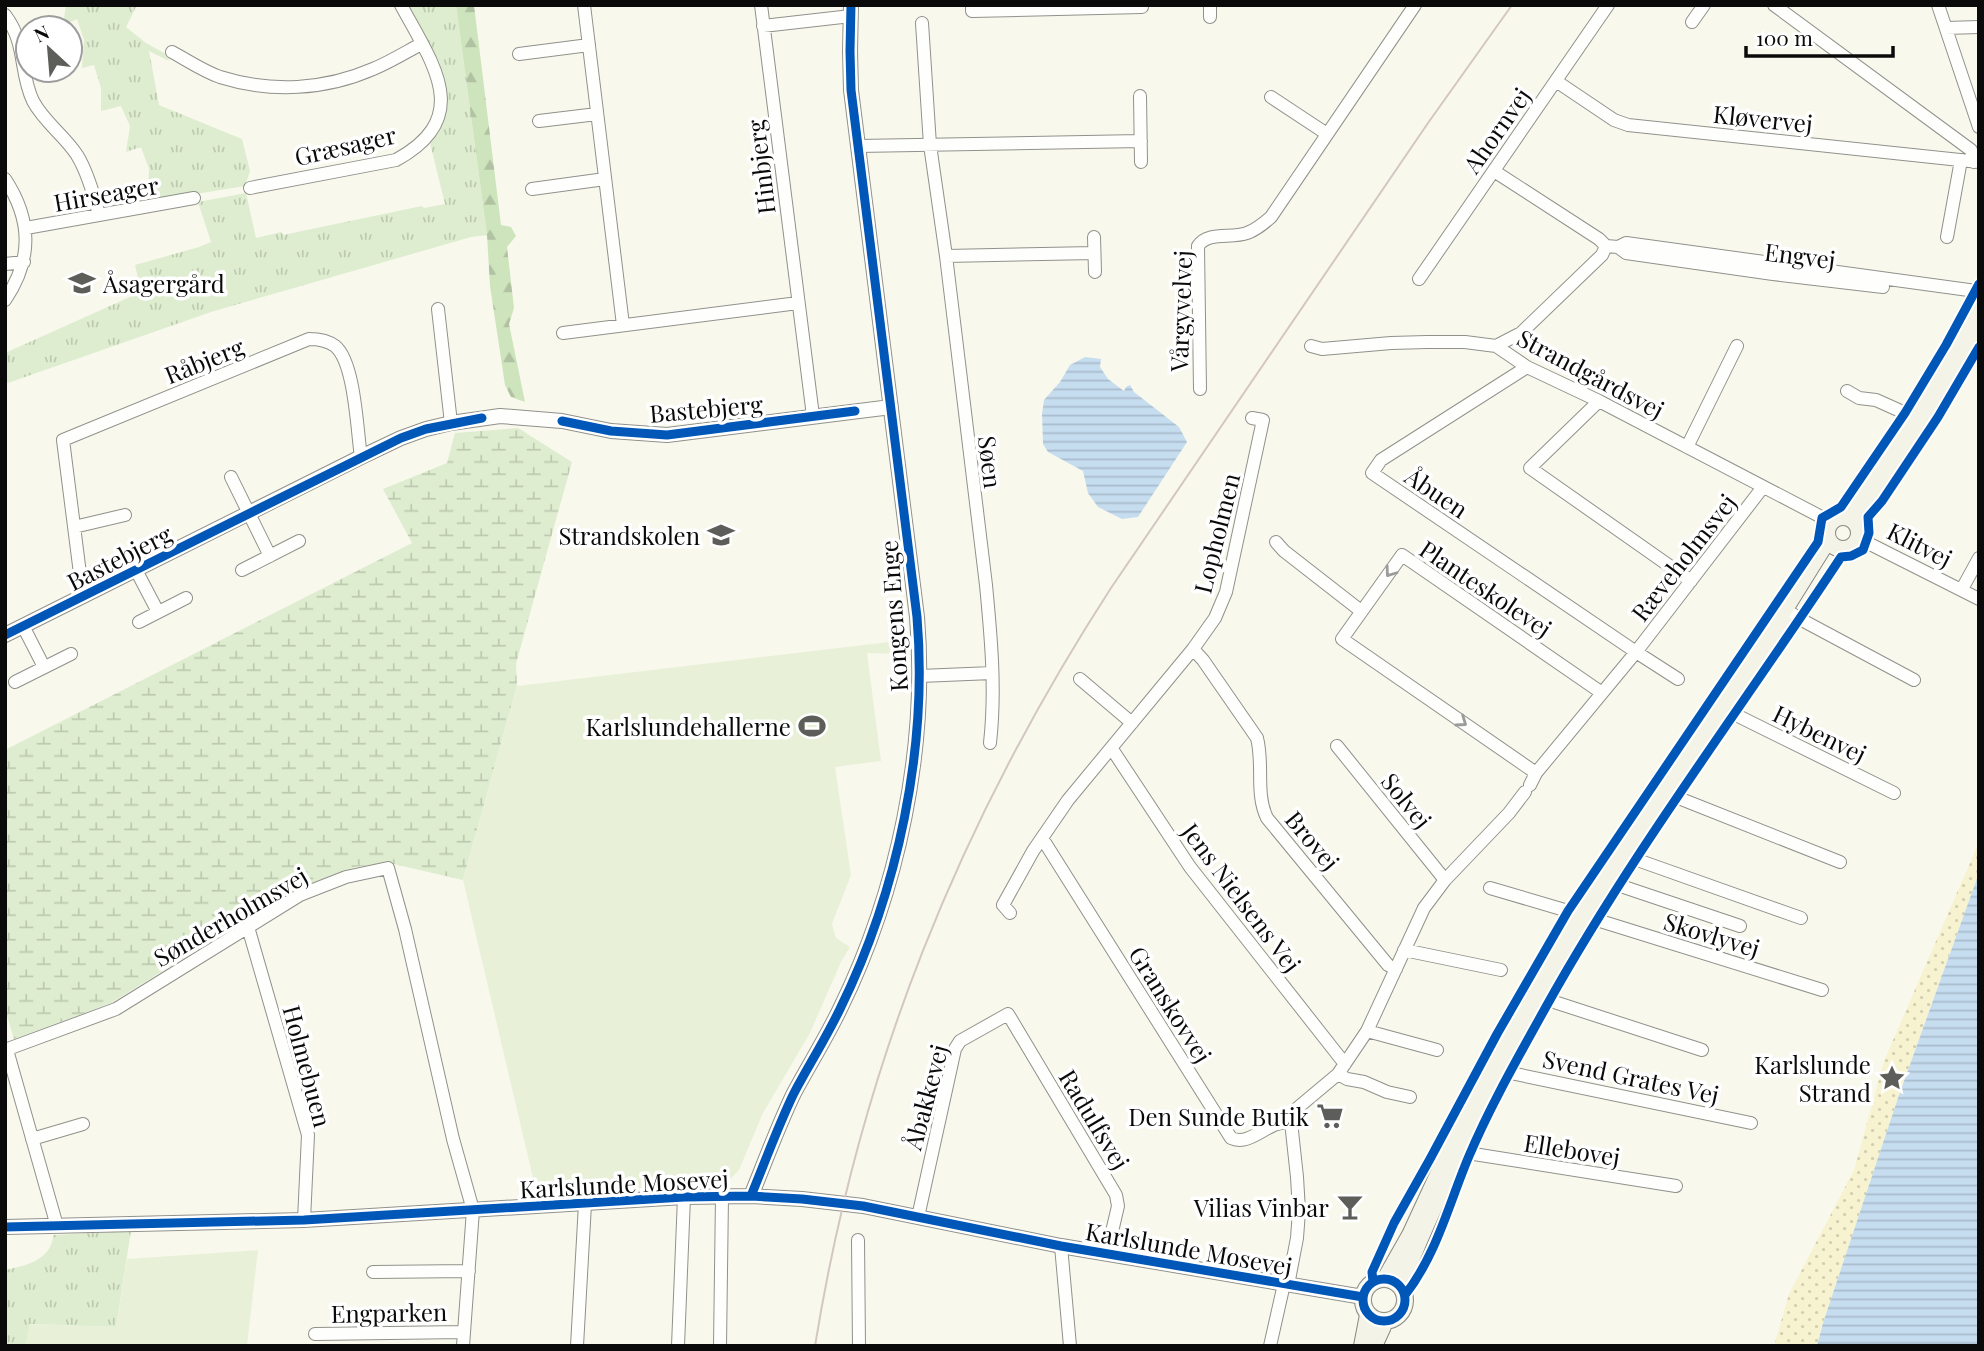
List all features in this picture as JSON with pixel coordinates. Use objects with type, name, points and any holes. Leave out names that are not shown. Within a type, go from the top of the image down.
[{"type":"main road","points":[[1832,544],[1847,549],[1856,542],[1848,525],[1854,507],[1946,365],[1979,302]]},
{"type":"main road","points":[[1832,544],[1827,531],[1848,525],[1922,427],[1979,328]]},
{"type":"main road","points":[[1401,1286],[1412,1256],[1461,1152],[1583,916],[1612,883],[1728,710],[1832,544]]},
{"type":"main road","points":[[1385,1279],[1410,1235],[1489,1070],[1530,994],[1583,916],[1718,702],[1789,612]]},
{"type":"main road","points":[[1385,1279],[1401,1286],[1406,1299],[1403,1311],[1398,1317],[1385,1322],[1368,1315],[1363,1297],[1368,1286],[1385,1279]]},
{"type":"main road","points":[[1362,1346],[1368,1315]]},
{"type":"main road","points":[[1374,1346],[1385,1322]]},
{"type":"street","name":"Græsager","points":[[250,188],[396,160],[424,141],[440,109],[441,91],[435,69],[401,5]]},
{"type":"street","points":[[584,5],[623,325]]},
{"type":"street","name":"Hinbjerg","points":[[761,5],[813,416]]},
{"type":"street","points":[[972,5],[972,11],[1143,7]]},
{"type":"street","name":"Vårgyvelvej","points":[[1200,389],[1198,246],[1206,238],[1244,234],[1258,228],[1271,217],[1415,5]]},
{"type":"street","name":"Ahornvej","points":[[1419,279],[1608,5]]},
{"type":"street","points":[[1692,22],[1704,5]]},
{"type":"street","points":[[1774,5],[1971,150],[1971,161],[1947,237]]},
{"type":"street","points":[[1938,5],[1979,127]]},
{"type":"street","points":[[763,26],[851,11]]},
{"type":"street","name":"Kongens Enge","points":[[751,1196],[794,1093],[841,1008],[888,888],[901,836],[912,764],[920,676],[917,617],[851,90],[851,11]]},
{"type":"street","points":[[5,15],[21,46],[33,100],[76,154],[99,215]]},
{"type":"street","name":"Søen","points":[[922,23],[929,145],[946,256],[991,632],[990,743]]},
{"type":"street","points":[[1946,29],[1979,27]]},
{"type":"street","points":[[172,52],[218,76],[254,85],[295,88],[335,82],[373,69],[422,44]]},
{"type":"street","points":[[519,54],[589,46]]},
{"type":"street","name":"Kløvervej","points":[[1556,81],[1614,120],[1628,125],[1971,161]]},
{"type":"street","points":[[1140,96],[1141,162]]},
{"type":"street","points":[[1271,97],[1327,134]]},
{"type":"street","points":[[540,121],[597,114]]},
{"type":"street","points":[[858,146],[1141,141]]},
{"type":"street","points":[[1494,171],[1612,246],[1521,333],[1496,346]]},
{"type":"street","points":[[5,179],[20,206],[26,228],[24,262],[5,300]]},
{"type":"street","points":[[532,189],[605,179]]},
{"type":"street","name":"Hirseager","points":[[26,228],[194,198]]},
{"type":"street","points":[[5,208],[20,206]]},
{"type":"street","points":[[1094,237],[1095,272]]},
{"type":"street","name":"Engvej","points":[[1612,246],[1626,243],[1976,291],[1979,294]]},
{"type":"street","points":[[946,256],[1094,253]]},
{"type":"street","points":[[5,264],[24,262]]},
{"type":"street","points":[[563,333],[798,303]]},
{"type":"street","points":[[438,309],[452,423]]},
{"type":"street","name":"Råbjerg","points":[[83,597],[63,440],[309,339],[324,340],[337,347],[344,358],[350,374],[360,457]]},
{"type":"street","name":"Strandgårdsvej","points":[[1311,346],[1322,349],[1427,342],[1465,342],[1496,346],[1527,367],[1599,401],[1763,487],[1848,525]]},
{"type":"street","points":[[1686,447],[1737,346]]},
{"type":"street","name":"Åbuen","points":[[1527,367],[1381,460],[1372,473],[1636,652]]},
{"type":"street","points":[[1847,391],[1859,398],[1876,400],[1914,417]]},
{"type":"street","points":[[1599,401],[1530,468],[1691,580]]},
{"type":"street","name":"Bastebjerg","points":[[5,635],[360,457],[401,438],[452,423],[500,416],[562,421],[611,431],[667,435],[891,407]]},
{"type":"street","name":"Lopholmen","points":[[1010,912],[1003,905],[1042,838],[1068,800],[1194,649],[1215,618],[1226,592],[1264,420],[1252,418]]},
{"type":"street","points":[[231,477],[270,556]]},
{"type":"street","name":"Ræveholmsvej","points":[[1291,1122],[1295,1110],[1342,1069],[1367,1031],[1424,908],[1445,880],[1509,813],[1763,487]]},
{"type":"street","points":[[74,527],[125,514]]},
{"type":"street","name":"Klitvej","points":[[1848,525],[1979,599]]},
{"type":"street","points":[[242,570],[299,541]]},
{"type":"street","points":[[1276,542],[1362,611]]},
{"type":"street","name":"Planteskolevej","points":[[1530,784],[1342,639],[1402,555],[1602,693]]},
{"type":"street","name":"Klitvej","points":[[1962,589],[1979,558]]},
{"type":"street","name":"Bastebjerg","points":[[136,570],[158,612]]},
{"type":"street","points":[[139,622],[186,598]]},
{"type":"street","points":[[1789,612],[1914,680]]},
{"type":"street","points":[[23,626],[44,667]]},
{"type":"street","name":"Brovej","points":[[1194,649],[1257,738],[1260,750],[1262,808],[1267,818],[1388,965],[1396,969]]},
{"type":"street","name":"Ræveholmsvej","points":[[1636,652],[1678,679]]},
{"type":"street","points":[[15,682],[71,654]]},
{"type":"street","points":[[920,676],[992,673]]},
{"type":"street","points":[[1080,679],[1132,723]]},
{"type":"street","name":"Hybenvej","points":[[1728,710],[1894,793]]},
{"type":"street","name":"Solvej","points":[[1337,746],[1445,880]]},
{"type":"street","name":"Jens Nielsens Vej","points":[[1112,749],[1190,867],[1342,1069]]},
{"type":"street","points":[[1671,795],[1840,862]]},
{"type":"street","name":"Granskovvej","points":[[1042,838],[1231,1138],[1246,1140],[1277,1123],[1291,1122]]},
{"type":"street","points":[[1629,857],[1801,918]]},
{"type":"street","name":"Sønderholmsvej","points":[[6,1050],[116,1009],[300,895],[346,877],[388,868],[405,929],[453,1139],[473,1210]]},
{"type":"street","points":[[1612,883],[1741,926]]},
{"type":"street","name":"Skovlyvej","points":[[1490,888],[1822,990]]},
{"type":"street","name":"Holmebuen","points":[[248,927],[308,1135],[304,1220]]},
{"type":"street","points":[[1404,950],[1501,970]]},
{"type":"street","points":[[1542,998],[1702,1050]]},
{"type":"street","name":"Åbakkevej","points":[[918,1217],[955,1049],[960,1041],[1008,1014]]},
{"type":"street","name":"Radulfsvej","points":[[1008,1014],[1116,1195],[1118,1206],[1107,1254]]},
{"type":"street","points":[[1367,1031],[1437,1050]]},
{"type":"street","points":[[6,1050],[57,1226]]},
{"type":"street","points":[[1342,1069],[1347,1079],[1410,1097]]},
{"type":"street","name":"Svend Grates Vej","points":[[1501,1071],[1751,1123]]},
{"type":"street","points":[[1270,1346],[1297,1238],[1299,1211],[1291,1122]]},
{"type":"street","points":[[32,1139],[83,1124]]},
{"type":"street","name":"Ellebovej","points":[[1461,1152],[1676,1186]]},
{"type":"street","points":[[720,1346],[722,1196]]},
{"type":"street","name":"Karlslunde Mosevej","points":[[5,1227],[304,1220],[751,1196],[848,1204],[1061,1246],[1363,1297]]},
{"type":"street","points":[[678,1346],[684,1198]]},
{"type":"street","points":[[577,1346],[585,1204]]},
{"type":"street","name":"Engparken","points":[[463,1346],[473,1210]]},
{"type":"street","points":[[858,1240],[859,1346]]},
{"type":"street","points":[[1061,1246],[1070,1346]]},
{"type":"street","name":"Engparken","points":[[373,1272],[469,1271]]},
{"type":"street","name":"Engparken","points":[[315,1334],[464,1332]]},
{"type":"green space","points":[[66,5],[137,5],[126,27],[166,54],[169,61],[149,51],[159,105],[242,139],[250,171],[245,186],[134,204],[133,200],[148,192],[149,169],[141,147],[126,152],[130,126],[121,106],[101,111],[101,88],[94,65],[84,68],[84,14],[65,14]]},
{"type":"green space","points":[[406,5],[456,5],[487,235],[471,237],[211,312],[5,384],[5,353],[141,292],[135,265],[211,242],[198,202],[246,193],[256,238],[281,232],[283,235],[422,206],[424,208],[445,204],[430,143],[438,130],[445,102]]},
{"type":"green space","points":[[456,5],[474,5],[501,225],[511,227],[516,236],[507,247],[514,308],[509,324],[525,402],[511,397],[505,385],[490,286],[487,235]]},
{"type":"green space","points":[[518,428],[572,462],[516,664],[517,686],[463,880],[389,863],[355,867],[279,899],[111,1003],[14,1039],[5,1009],[5,750],[412,543],[383,489],[447,463],[455,433]]},
{"type":"green space","points":[[906,640],[905,654],[867,653],[881,761],[835,767],[851,875],[832,924],[836,938],[850,947],[810,1033],[763,1113],[739,1170],[727,1182],[537,1195],[463,880],[517,686]]},
{"type":"green space","points":[[131,1231],[116,1327],[30,1324],[26,1346],[5,1346],[5,1270],[29,1264],[43,1256],[53,1235]]},
{"type":"green space","points":[[258,1250],[247,1346],[26,1346],[29,1324],[116,1327],[127,1259]]},
{"type":"sand","name":"Karlslunde Strand","points":[[1979,842],[1979,873],[1899,1095],[1817,1346],[1774,1346],[1789,1294],[1854,1170],[1884,1061]]},
{"type":"water","points":[[1085,357],[1101,359],[1100,367],[1108,379],[1124,391],[1130,385],[1134,392],[1179,427],[1187,442],[1138,517],[1122,519],[1098,507],[1088,493],[1083,471],[1048,452],[1043,444],[1044,400],[1060,382],[1070,365]]},
{"type":"water","points":[[1979,873],[1979,1346],[1817,1346],[1899,1095]]},
{"type":"tram line","points":[[815,1346],[834,1243],[859,1143],[888,1046],[923,951],[962,858],[1007,766],[1056,677],[1111,588],[1428,123],[1512,5]]},
{"type":"cycle path","points":[[751,1196],[794,1093],[840,1009],[878,916],[893,868],[904,818],[918,717],[917,617],[851,90],[851,5]]},
{"type":"cycle path","points":[[1373,1282],[1372,1272],[1394,1223],[1568,911],[1818,542],[1822,518],[1841,507],[1905,413],[1979,284]]},
{"type":"cycle path","points":[[1405,1295],[1426,1263],[1469,1156],[1496,1098],[1581,947],[1652,834],[1841,557],[1863,550],[1869,533],[1868,517],[1882,501],[1938,417],[1979,347]]},
{"type":"cycle path","points":[[562,421],[611,431],[667,435],[855,411]]},
{"type":"cycle path","points":[[5,635],[401,438],[426,429],[482,418]]},
{"type":"cycle path","points":[[5,1227],[304,1220],[684,1197],[751,1196],[863,1206],[1061,1246],[1363,1297]]},
{"type":"cycle path","points":[[1384,1279],[1399,1285],[1405,1300],[1399,1315],[1384,1321],[1369,1315],[1363,1300],[1369,1285],[1384,1279]]},
{"type":"place","name":"Åsagergård","points":[[82,283]]},
{"type":"place","name":"Strandskolen","points":[[721,535]]},
{"type":"place","name":"Karlslundehallerne","points":[[812,726]]},
{"type":"place","name":"Karlslunde Strand","points":[[1892,1078]]},
{"type":"place","name":"Den Sunde Butik","points":[[1330,1116]]},
{"type":"place","name":"Vilias Vinbar","points":[[1350,1207]]}]
